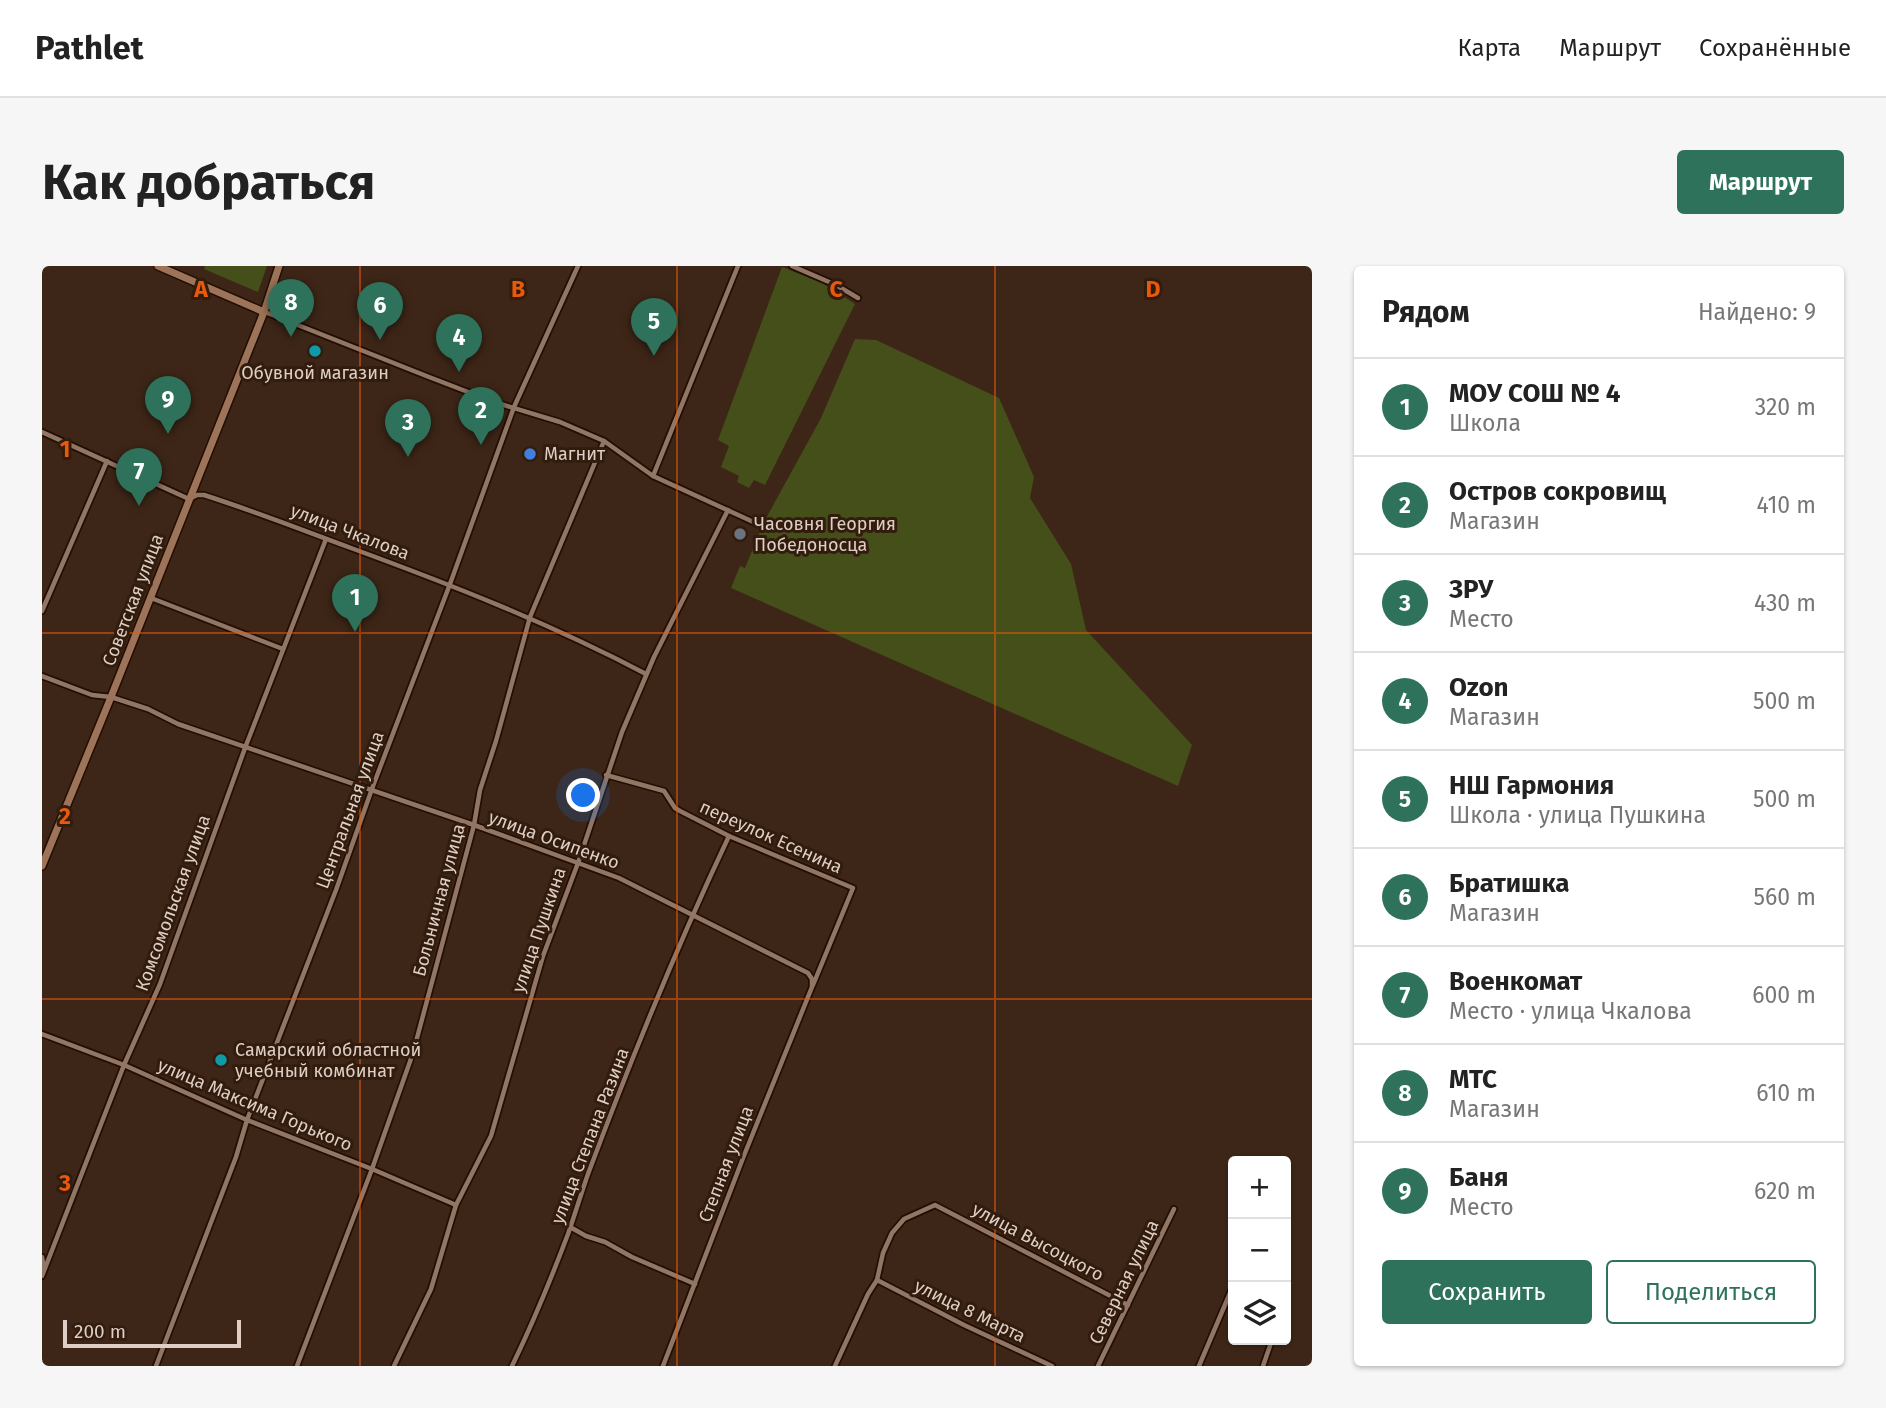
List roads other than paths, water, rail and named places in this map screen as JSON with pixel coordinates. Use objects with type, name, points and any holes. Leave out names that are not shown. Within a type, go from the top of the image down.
[{"type":"street","points":[[158,266],[264,312],[429,377],[494,402],[560,422],[604,441],[653,476],[760,526]]},
{"type":"street","name":"Советская улица","points":[[42,866],[264,312],[279,266]]},
{"type":"street","name":"Центральная улица","points":[[156,1366],[336,890],[514,407],[578,266]]},
{"type":"street","points":[[653,476],[738,266]]},
{"type":"street","points":[[792,266],[858,298]]},
{"type":"street","points":[[807,272],[809,266]]},
{"type":"street","name":"улица Чкалова","points":[[42,432],[189,499],[205,495],[450,584],[530,617],[646,674]]},
{"type":"street","name":"Больничная улица","points":[[297,1366],[413,1053],[474,825],[480,790],[530,617],[604,441]]},
{"type":"street","points":[[42,611],[107,460]]},
{"type":"street","name":"улица Пушкина","points":[[394,1366],[431,1289],[456,1205],[491,1136],[543,956],[622,732],[646,674],[728,510]]},
{"type":"street","name":"Комсомольская улица","points":[[43,1273],[124,1065],[160,984],[245,748],[326,539]]},
{"type":"street","points":[[150,597],[283,649]]},
{"type":"street","name":"улица Осипенко","points":[[42,676],[92,695],[111,697],[148,709],[178,724],[474,825],[618,878],[808,973],[812,979],[812,987]]},
{"type":"street","name":"переулок Есенина","points":[[606,775],[664,791],[675,808],[729,836],[853,888]]},
{"type":"street","name":"улица Степана Разина","points":[[512,1366],[533,1324],[615,1105],[692,915],[729,836]]},
{"type":"street","name":"Степная улица","points":[[663,1366],[743,1158],[853,888]]},
{"type":"street","name":"улица Максима Горького","points":[[42,1034],[124,1065],[247,1120],[456,1205]]},
{"type":"street","name":"улица Высоцкого","points":[[877,1280],[883,1253],[892,1233],[904,1219],[935,1205],[1128,1305]]},
{"type":"street","name":"Северная улица","points":[[1098,1366],[1174,1209]]},
{"type":"street","points":[[570,1227],[695,1284]]},
{"type":"street","points":[[42,1257],[43,1273]]},
{"type":"street","points":[[835,1366],[877,1280]]},
{"type":"street","name":"улица 8 Марта","points":[[877,1280],[1052,1366]]},
{"type":"street","points":[[1199,1366],[1228,1298]]},
{"type":"street","points":[[1263,1366],[1270,1345]]},
{"type":"place","name":"МТС","points":[[291,337]]},
{"type":"place","name":"Братишка","points":[[380,340]]},
{"type":"place","name":"Обувной магазин","points":[[315,351]]},
{"type":"place","name":"НШ Гармония","points":[[654,356]]},
{"type":"place","name":"Ozon","points":[[459,372]]},
{"type":"place","name":"Баня","points":[[168,434]]},
{"type":"place","name":"Остров сокровищ","points":[[481,445]]},
{"type":"place","name":"Магнит","points":[[530,454]]},
{"type":"place","name":"ЗРУ","points":[[408,457]]},
{"type":"place","name":"Военкомат","points":[[139,506]]},
{"type":"place","name":"Часовня Георгия Победоносца","points":[[740,534]]},
{"type":"place","name":"МОУ СОШ № 4","points":[[355,632]]},
{"type":"place","name":"Самарский областной учебный комбинат","points":[[221,1060]]}]
